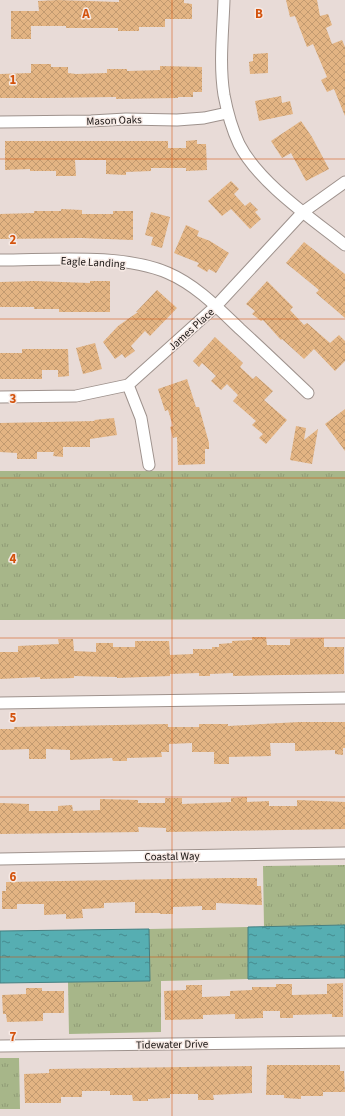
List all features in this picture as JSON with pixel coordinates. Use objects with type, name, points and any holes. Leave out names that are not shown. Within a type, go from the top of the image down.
[{"type":"street","points":[[224,0],[222,65],[224,93],[227,113],[239,144],[253,165],[268,181],[303,212],[345,245]]},
{"type":"street","name":"Mason Oaks","points":[[0,122],[126,119],[177,120],[204,118],[227,113]]},
{"type":"street","name":"James Place","points":[[0,397],[76,396],[128,385],[216,306],[303,212],[345,182]]},
{"type":"street","name":"Eagle Landing","points":[[0,260],[122,261],[169,273],[196,289],[216,306],[308,393]]},
{"type":"street","points":[[128,385],[142,418],[149,465]]},
{"type":"street","points":[[0,703],[345,698]]},
{"type":"street","name":"Coastal Way","points":[[0,859],[345,853]]},
{"type":"street","name":"Tidewater Drive","points":[[0,1046],[345,1042]]},
{"type":"green space","points":[[0,471],[345,471],[345,619],[0,620]]},
{"type":"green space","points":[[345,865],[345,925],[264,927],[263,866]]},
{"type":"green space","points":[[248,927],[248,979],[161,981],[161,1032],[69,1034],[68,982],[150,981],[149,929]]},
{"type":"green space","points":[[0,1058],[19,1058],[20,1109],[0,1109]]},
{"type":"water","points":[[345,925],[345,978],[248,979],[248,927]]},
{"type":"water","points":[[149,929],[150,981],[0,983],[0,931]]},
{"type":"building","points":[[58,0],[119,2],[119,0],[184,0],[184,3],[192,4],[192,19],[165,19],[165,27],[139,27],[139,31],[118,31],[118,28],[31,26],[31,39],[11,39],[11,11],[39,11],[38,1]]},
{"type":"building","points":[[286,0],[317,0],[320,16],[328,14],[332,25],[326,28],[332,44],[342,40],[345,47],[345,116],[334,89],[327,92],[321,80],[327,77],[313,44],[307,47],[295,16],[290,17]]},
{"type":"building","points":[[268,53],[268,73],[250,74],[249,62],[253,61],[253,54]]},
{"type":"building","points":[[31,64],[51,64],[51,67],[68,67],[68,73],[76,74],[107,73],[107,69],[127,69],[127,71],[160,70],[160,66],[202,67],[202,92],[193,92],[193,97],[178,98],[0,98],[0,74],[31,73]]},
{"type":"building","points":[[281,96],[282,103],[290,101],[293,114],[259,121],[255,101]]},
{"type":"building","points":[[301,121],[312,137],[329,169],[306,181],[291,153],[282,158],[271,141]]},
{"type":"building","points":[[197,140],[197,144],[206,144],[207,170],[186,171],[186,168],[151,168],[151,171],[126,172],[126,175],[106,174],[106,160],[75,160],[76,176],[56,176],[56,171],[30,171],[30,169],[5,170],[5,141],[168,141],[168,148],[186,148],[186,141]]},
{"type":"building","points":[[231,181],[239,189],[234,194],[245,206],[250,202],[258,210],[255,212],[261,219],[250,229],[231,209],[222,216],[208,201]]},
{"type":"building","points":[[61,209],[82,210],[82,214],[113,214],[113,211],[133,211],[133,240],[81,238],[0,239],[0,214],[34,213],[34,211],[61,211]]},
{"type":"building","points":[[151,212],[170,217],[162,248],[151,245],[153,237],[145,235]]},
{"type":"building","points":[[186,225],[199,231],[197,236],[210,241],[229,253],[216,273],[209,269],[207,272],[197,266],[199,263],[174,253]]},
{"type":"building","points":[[304,242],[345,274],[345,318],[316,293],[319,290],[286,263]]},
{"type":"building","points":[[34,281],[90,283],[90,281],[110,281],[110,312],[59,312],[59,309],[0,307],[0,282]]},
{"type":"building","points":[[267,281],[293,307],[290,310],[304,325],[307,323],[330,343],[339,335],[345,341],[345,361],[335,371],[314,349],[304,359],[282,339],[281,340],[263,320],[261,321],[252,314],[255,311],[246,304]]},
{"type":"building","points":[[157,290],[177,308],[150,336],[145,331],[131,346],[135,351],[125,358],[122,354],[115,359],[103,342],[118,326],[138,312],[136,312]]},
{"type":"building","points":[[215,337],[243,363],[240,367],[253,379],[256,376],[273,391],[264,400],[287,420],[266,444],[259,438],[263,434],[252,425],[256,421],[233,401],[238,395],[227,384],[221,390],[211,381],[216,376],[202,363],[199,367],[193,361]]},
{"type":"building","points":[[95,343],[102,369],[83,374],[76,348]]},
{"type":"building","points":[[22,349],[68,349],[69,376],[58,377],[58,370],[42,370],[42,379],[0,379],[0,353],[22,353]]},
{"type":"building","points":[[187,379],[196,407],[199,407],[209,443],[209,449],[205,449],[205,464],[178,465],[177,437],[173,438],[170,427],[173,426],[168,410],[165,411],[158,389]]},
{"type":"building","points":[[345,409],[345,451],[325,424]]},
{"type":"building","points":[[114,418],[117,435],[90,439],[90,447],[63,447],[63,457],[53,456],[54,452],[37,452],[37,459],[17,459],[17,453],[0,452],[0,423],[95,421],[94,420]]},
{"type":"building","points":[[296,426],[306,428],[304,440],[318,429],[312,464],[290,460]]},
{"type":"building","points":[[252,637],[266,637],[267,645],[290,645],[290,639],[324,638],[324,647],[344,647],[344,674],[233,676],[233,673],[199,676],[199,673],[170,674],[170,676],[117,678],[74,676],[74,678],[40,679],[40,677],[0,679],[0,652],[18,652],[18,646],[59,644],[58,639],[73,639],[74,651],[96,652],[96,643],[113,643],[113,647],[135,647],[135,641],[169,641],[170,655],[193,654],[193,649],[212,649],[212,647],[219,647],[219,644],[232,643],[232,641],[252,640]]},
{"type":"building","points":[[299,722],[345,722],[345,748],[343,748],[343,755],[335,754],[335,750],[295,751],[295,743],[270,743],[271,756],[229,757],[229,764],[214,764],[214,752],[192,752],[192,743],[169,744],[169,752],[161,752],[162,757],[127,758],[127,761],[113,761],[112,758],[70,760],[70,750],[46,749],[46,759],[29,759],[29,749],[0,750],[0,729],[14,729],[14,727],[168,724],[168,727],[199,727],[199,724],[228,724],[228,726]]},
{"type":"building","points":[[247,797],[247,802],[269,801],[269,806],[297,806],[297,800],[345,802],[345,829],[166,832],[166,828],[138,827],[139,832],[0,834],[0,803],[29,804],[29,811],[58,811],[58,806],[72,805],[73,811],[100,810],[100,799],[138,800],[138,803],[165,803],[165,798],[182,798],[182,804],[231,802],[231,798]]},
{"type":"building","points":[[257,878],[257,886],[261,886],[262,905],[216,903],[216,910],[202,910],[202,906],[173,907],[173,914],[160,914],[135,913],[135,902],[104,903],[104,908],[82,909],[83,918],[66,919],[66,914],[44,915],[44,904],[17,904],[17,909],[2,909],[2,891],[6,891],[6,882]]},
{"type":"building","points":[[343,983],[343,1017],[332,1017],[332,1014],[293,1015],[293,1018],[280,1018],[280,1011],[263,1011],[263,1018],[235,1019],[235,1014],[203,1015],[203,1019],[165,1020],[164,991],[186,990],[186,985],[202,985],[202,997],[230,996],[230,991],[252,990],[252,987],[276,987],[276,984],[292,984],[292,995],[327,994],[327,984]]},
{"type":"building","points":[[26,988],[42,988],[42,991],[64,991],[64,1013],[43,1013],[43,1021],[7,1022],[6,1014],[3,1014],[2,995],[26,994]]},
{"type":"building","points":[[267,1065],[340,1065],[340,1071],[344,1071],[345,1092],[323,1092],[323,1096],[301,1096],[301,1099],[284,1098],[284,1095],[266,1095]]},
{"type":"building","points":[[252,1066],[252,1093],[213,1095],[214,1100],[198,1100],[198,1094],[170,1094],[170,1098],[148,1099],[148,1101],[133,1101],[132,1095],[110,1095],[110,1091],[82,1091],[82,1097],[61,1097],[61,1103],[25,1103],[24,1074],[49,1073],[49,1069]]}]
